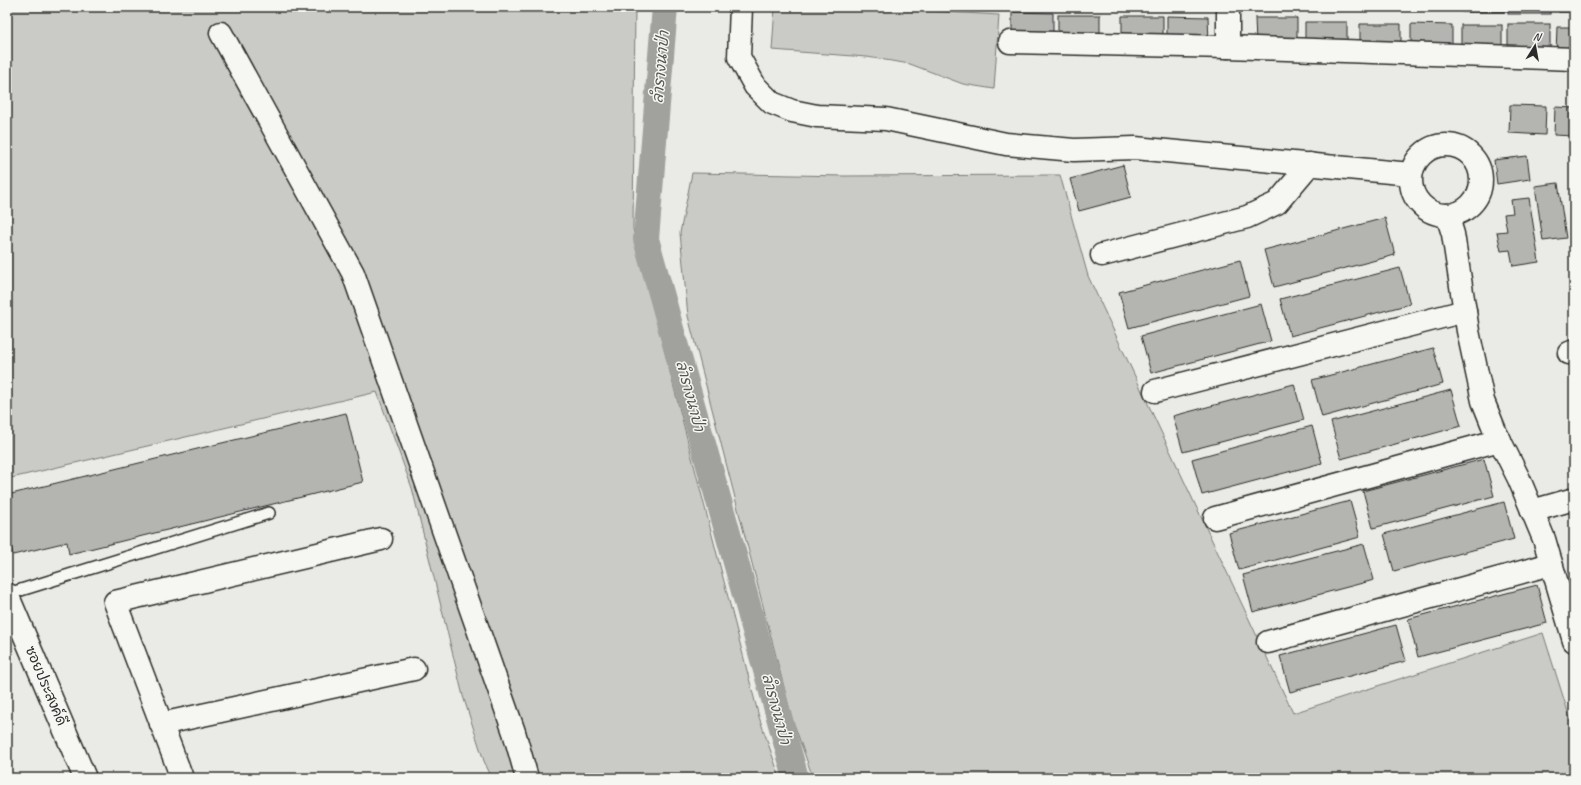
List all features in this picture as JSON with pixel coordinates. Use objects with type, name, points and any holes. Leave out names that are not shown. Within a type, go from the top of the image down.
[{"type":"street","points":[[741,7],[739,58],[755,86],[772,103],[792,111],[817,116],[886,119],[1006,144],[1074,150],[1135,148],[1411,174]]},
{"type":"street","points":[[1228,7],[1228,47]]},
{"type":"street","points":[[221,33],[353,273],[511,724],[527,778]]},
{"type":"street","points":[[1010,42],[1228,47],[1574,59]]},
{"type":"street","points":[[1450,145],[1461,148],[1471,155],[1478,165],[1481,177],[1480,188],[1476,199],[1468,207],[1458,213],[1447,215],[1436,214],[1426,209],[1417,201],[1412,191],[1411,174],[1412,168],[1418,158],[1427,150],[1438,146],[1450,145]]},
{"type":"street","points":[[1102,255],[1248,217],[1277,203],[1310,164]]},
{"type":"street","points":[[1447,215],[1453,234],[1465,311],[1483,401],[1519,479],[1544,539],[1574,641]]},
{"type":"street","points":[[1155,391],[1465,311]]},
{"type":"street","points":[[1215,518],[1500,440]]},
{"type":"street","points":[[1532,511],[1574,500]]},
{"type":"street","points":[[182,778],[115,602],[381,539]]},
{"type":"street","points":[[1268,642],[1551,564]]},
{"type":"street","name":"ซอยประสงค์ดี","points":[[8,594],[85,778]]},
{"type":"street","points":[[161,724],[414,669]]},
{"type":"lane","points":[[8,594],[269,513]]},
{"type":"shaded area","points":[[7,7],[635,7],[633,229],[759,717],[780,778],[492,778],[484,761],[463,696],[412,488],[377,392],[7,479]]},
{"type":"shaded area","points":[[775,7],[910,7],[911,10],[999,15],[994,89],[963,84],[910,64],[867,57],[772,50]]},
{"type":"shaded area","points":[[692,173],[844,176],[1060,175],[1088,276],[1293,713],[1543,633],[1574,731],[1574,778],[813,778],[792,718],[688,316],[680,233]]},
{"type":"building","points":[[1348,7],[1348,8],[1306,8]]},
{"type":"building","points":[[1359,7],[1400,7],[1400,9],[1359,9]]},
{"type":"building","points":[[1408,7],[1450,7],[1450,10],[1408,10]]},
{"type":"building","points":[[1462,7],[1504,7],[1504,12],[1462,12]]},
{"type":"building","points":[[1508,7],[1550,7],[1550,14],[1508,14]]},
{"type":"building","points":[[1559,7],[1574,7],[1574,12],[1559,12]]},
{"type":"building","points":[[1012,12],[1053,13],[1053,38],[1012,38]]},
{"type":"building","points":[[1058,15],[1100,15],[1100,41],[1058,41]]},
{"type":"building","points":[[1122,16],[1163,16],[1163,42],[1122,41]]},
{"type":"building","points":[[1167,16],[1208,17],[1209,42],[1167,42]]},
{"type":"building","points":[[1255,18],[1297,18],[1297,43],[1256,44]]},
{"type":"building","points":[[1305,22],[1347,22],[1347,48],[1305,47]]},
{"type":"building","points":[[1360,24],[1401,24],[1401,50],[1360,49]]},
{"type":"building","points":[[1411,24],[1452,25],[1452,50],[1411,50]]},
{"type":"building","points":[[1508,24],[1550,24],[1550,50],[1508,50]]},
{"type":"building","points":[[1461,25],[1502,25],[1502,51],[1461,51]]},
{"type":"building","points":[[1557,27],[1574,27],[1574,53],[1556,53]]},
{"type":"building","points":[[1510,105],[1546,106],[1545,135],[1509,133]]},
{"type":"building","points":[[1555,107],[1574,108],[1574,136],[1554,135]]},
{"type":"building","points":[[1527,156],[1530,179],[1497,184],[1494,160]]},
{"type":"building","points":[[1123,165],[1131,197],[1079,211],[1070,179]]},
{"type":"building","points":[[1558,183],[1566,238],[1543,241],[1535,186]]},
{"type":"building","points":[[1529,198],[1539,262],[1513,266],[1510,250],[1501,251],[1497,232],[1507,231],[1504,214],[1513,213],[1511,200]]},
{"type":"building","points":[[1385,218],[1395,255],[1274,287],[1264,250]]},
{"type":"building","points":[[1240,260],[1249,296],[1129,328],[1119,292]]},
{"type":"building","points":[[1400,268],[1410,304],[1290,336],[1280,299]]},
{"type":"building","points":[[1261,304],[1271,341],[1151,373],[1141,336]]},
{"type":"building","points":[[1433,348],[1443,384],[1322,417],[1312,380]]},
{"type":"building","points":[[1294,384],[1304,420],[1183,452],[1173,416]]},
{"type":"building","points":[[1451,390],[1461,426],[1341,459],[1331,422]]},
{"type":"building","points":[[346,413],[363,482],[69,554],[67,542],[13,555],[7,529],[7,495]]},
{"type":"building","points":[[1312,426],[1322,463],[1202,495],[1192,459]]},
{"type":"building","points":[[1484,459],[1494,496],[1373,528],[1363,491]]},
{"type":"building","points":[[1350,501],[1360,537],[1239,570],[1229,533]]},
{"type":"building","points":[[1504,502],[1514,539],[1394,571],[1384,534]]},
{"type":"building","points":[[1364,544],[1374,580],[1253,612],[1243,575]]},
{"type":"building","points":[[1537,585],[1547,623],[1418,657],[1408,619]]},
{"type":"building","points":[[1396,625],[1406,661],[1290,692],[1280,656]]},
{"type":"waterway","name":"ลำรางนาป่า","points":[[665,7],[646,239],[796,778]]}]
